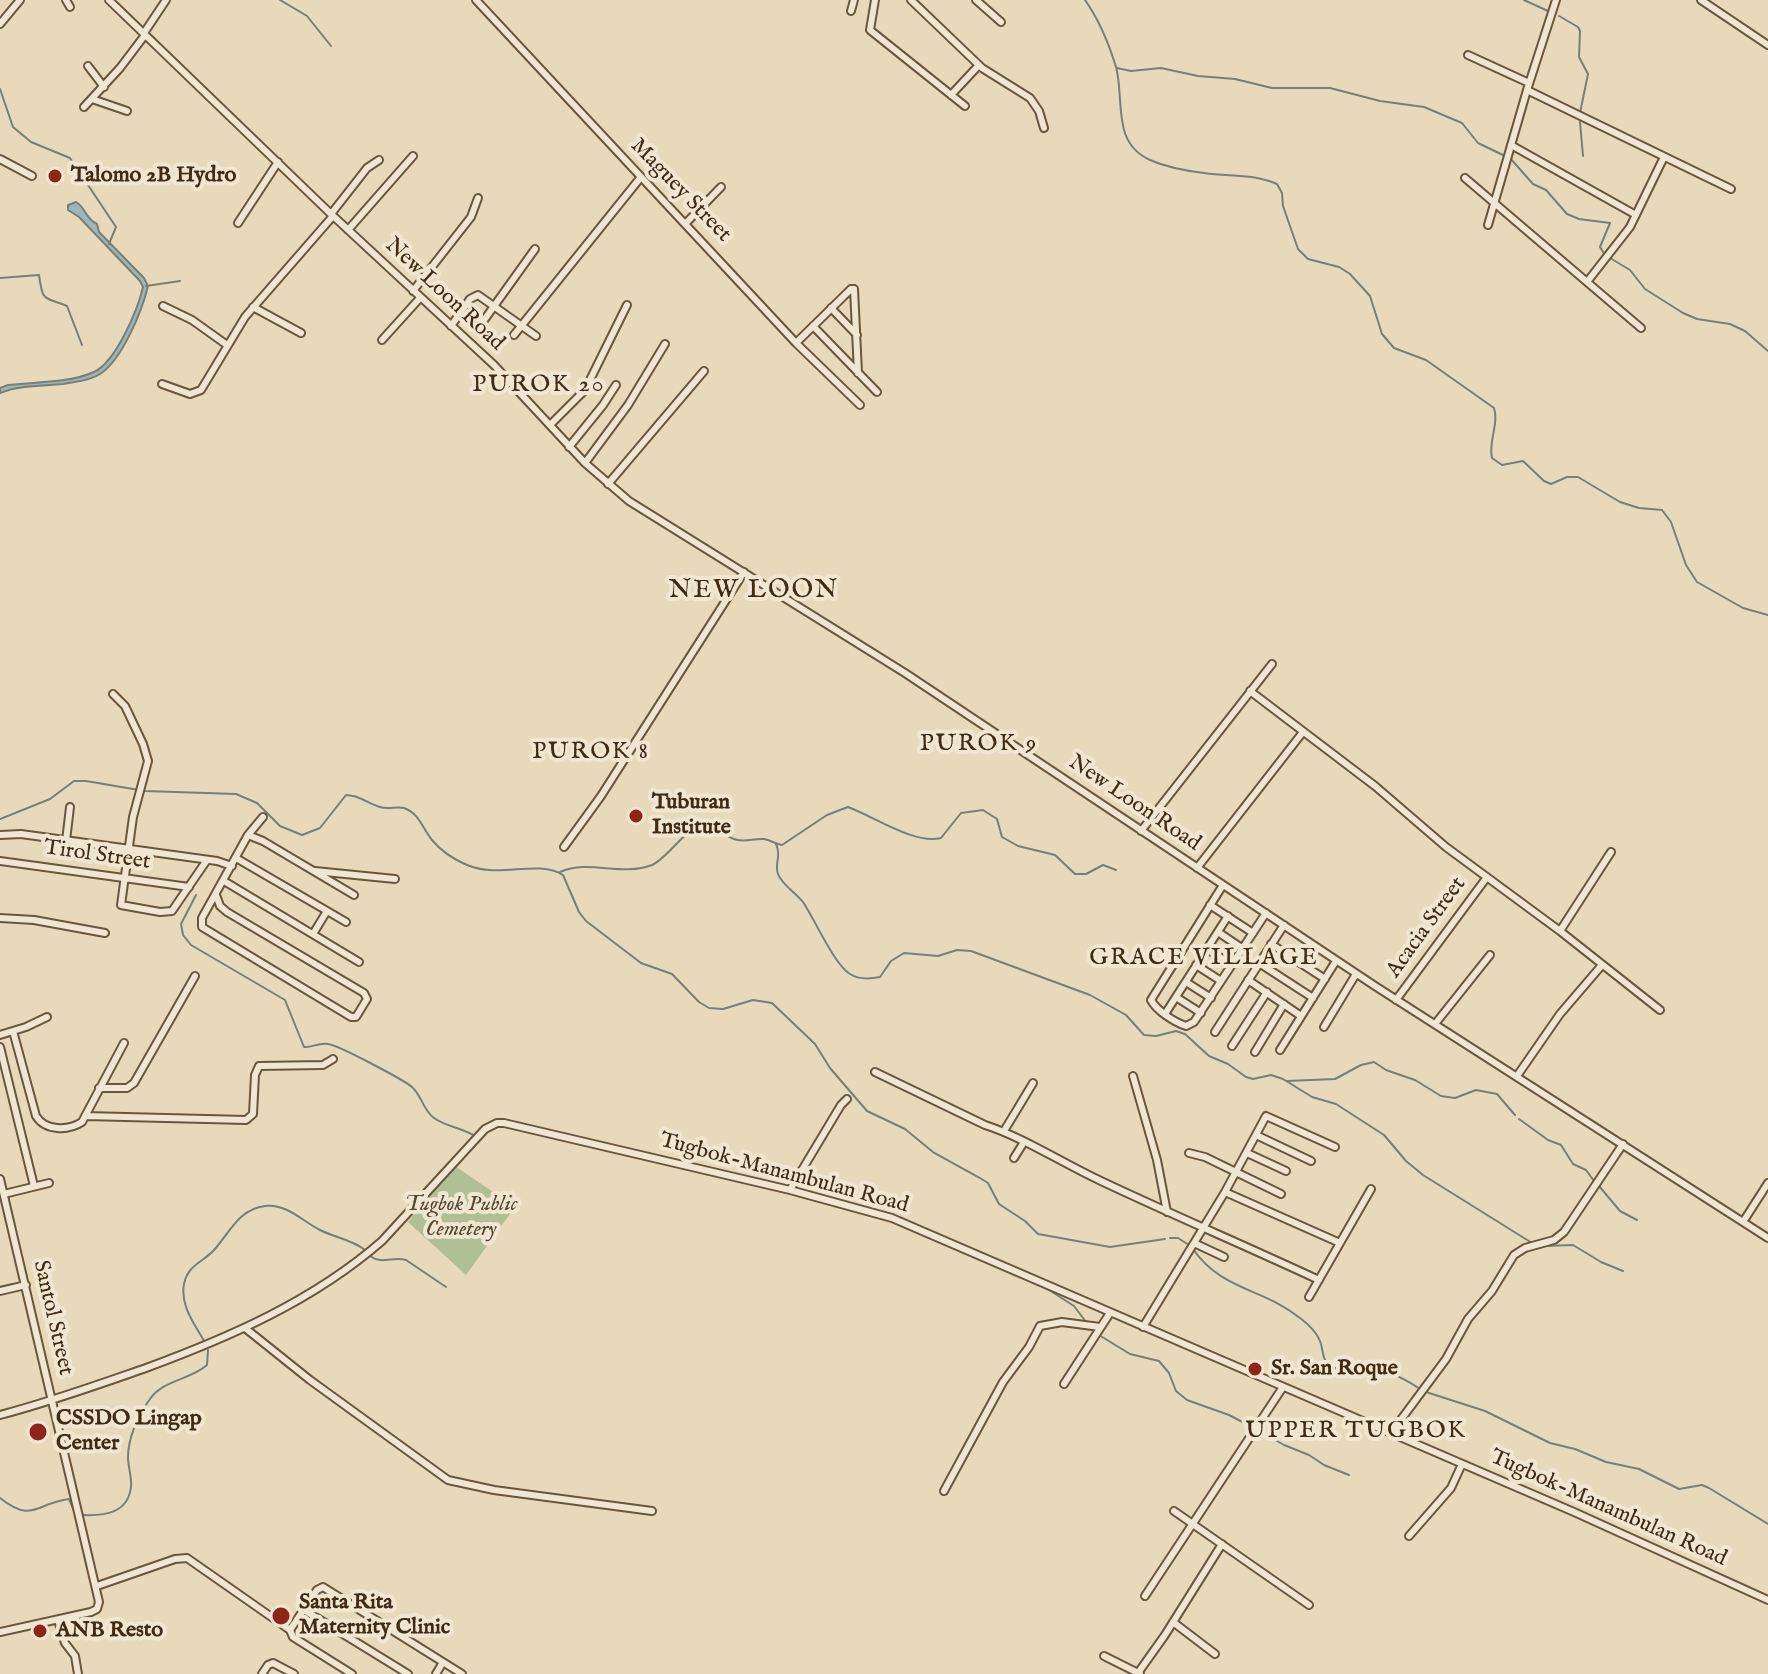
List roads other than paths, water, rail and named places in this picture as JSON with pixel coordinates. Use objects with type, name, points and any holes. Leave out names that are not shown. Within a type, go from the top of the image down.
[{"type":"street","points":[[0,24],[20,0]]},
{"type":"street","name":"New Loon Road","points":[[109,0],[509,380],[585,463],[637,507],[905,673],[1336,961],[1768,1238]]},
{"type":"street","points":[[84,107],[104,87],[166,0]]},
{"type":"street","name":"Maguey Street","points":[[476,0],[796,343],[860,405]]},
{"type":"street","points":[[851,11],[854,0]]},
{"type":"street","points":[[875,0],[870,30],[965,106]]},
{"type":"street","points":[[911,0],[979,65],[1030,98],[1039,111],[1044,128]]},
{"type":"street","points":[[976,0],[1001,22]]},
{"type":"street","points":[[1488,225],[1556,0]]},
{"type":"street","points":[[1701,0],[1768,43]]},
{"type":"street","points":[[1708,0],[1768,43]]},
{"type":"street","points":[[1468,55],[1731,189]]},
{"type":"street","points":[[951,95],[979,65]]},
{"type":"street","points":[[88,66],[104,87]]},
{"type":"street","points":[[92,99],[127,111]]},
{"type":"street","points":[[1511,145],[1636,215]]},
{"type":"street","points":[[348,230],[413,156]]},
{"type":"street","points":[[1587,282],[1617,246],[1664,157]]},
{"type":"street","points":[[0,159],[32,176]]},
{"type":"street","points":[[162,384],[196,394],[253,307],[332,215],[361,174],[379,160]]},
{"type":"street","points":[[238,223],[278,162]]},
{"type":"street","points":[[514,335],[641,177]]},
{"type":"street","points":[[1465,178],[1641,328]]},
{"type":"street","points":[[686,223],[721,187]]},
{"type":"street","points":[[413,291],[471,217],[478,198]]},
{"type":"street","points":[[482,323],[535,249]]},
{"type":"street","points":[[796,343],[850,290],[855,290],[858,373]]},
{"type":"street","points":[[451,326],[475,295],[536,336]]},
{"type":"street","points":[[382,340],[420,298]]},
{"type":"street","points":[[550,425],[585,390],[627,305]]},
{"type":"street","points":[[163,306],[203,326],[227,345]]},
{"type":"street","points":[[253,307],[301,333]]},
{"type":"street","points":[[831,308],[857,335]]},
{"type":"street","points":[[813,326],[877,392]]},
{"type":"street","points":[[585,463],[636,393],[665,344]]},
{"type":"street","points":[[608,484],[704,371]]},
{"type":"street","points":[[569,447],[616,385]]},
{"type":"street","points":[[564,847],[601,796],[744,572]]},
{"type":"street","points":[[1141,831],[1272,664]]},
{"type":"street","points":[[1250,691],[1375,786],[1446,847],[1660,1010]]},
{"type":"street","points":[[113,694],[125,706],[148,761],[138,794],[120,901],[125,908],[172,911],[207,860]]},
{"type":"street","points":[[1197,868],[1303,732]]},
{"type":"street","points":[[66,841],[70,807]]},
{"type":"street","points":[[216,895],[220,906],[227,912],[364,993],[367,999],[358,1015],[351,1017],[204,929],[201,922],[248,835],[263,817]]},
{"type":"street","points":[[0,835],[21,834],[232,866]]},
{"type":"street","points":[[248,835],[354,895]]},
{"type":"street","points":[[1560,931],[1611,852]]},
{"type":"street","points":[[236,858],[346,922]]},
{"type":"street","name":"Tirol Street","points":[[0,861],[189,887]]},
{"type":"street","points":[[313,871],[395,879]]},
{"type":"street","name":"Acacia Street","points":[[1396,1000],[1487,877]]},
{"type":"street","points":[[224,881],[359,962]]},
{"type":"street","points":[[1223,885],[1151,1001],[1165,1014],[1186,1026],[1192,1024],[1266,913]]},
{"type":"street","points":[[1210,905],[1253,933]]},
{"type":"street","points":[[313,934],[327,911]]},
{"type":"street","points":[[1165,1014],[1228,916]]},
{"type":"street","points":[[0,918],[34,920],[105,933]]},
{"type":"street","points":[[1215,1032],[1284,925]]},
{"type":"street","points":[[1218,932],[1243,949]]},
{"type":"street","points":[[1271,944],[1325,979]]},
{"type":"street","points":[[1207,949],[1232,965]]},
{"type":"street","points":[[1435,1024],[1490,955]]},
{"type":"street","points":[[1280,1050],[1336,961]]},
{"type":"street","points":[[1259,963],[1313,998]]},
{"type":"street","points":[[1196,965],[1221,981]]},
{"type":"street","points":[[1517,1076],[1576,994],[1602,965]]},
{"type":"street","points":[[1324,1027],[1356,974]]},
{"type":"street","points":[[99,1088],[127,1088],[134,1083],[195,976]]},
{"type":"street","points":[[1248,980],[1301,1016]]},
{"type":"street","points":[[1186,982],[1211,998]]},
{"type":"street","points":[[1232,1046],[1267,992]]},
{"type":"street","points":[[1176,997],[1201,1013]]},
{"type":"street","points":[[1255,1052],[1284,1004]]},
{"type":"street","points":[[0,1035],[47,1017]]},
{"type":"street","points":[[13,1031],[39,1122],[47,1127],[72,1127],[82,1122],[124,1043]]},
{"type":"street","points":[[0,1047],[34,1186]]},
{"type":"street","points":[[85,1116],[246,1120],[253,1114],[255,1075],[259,1066],[323,1065],[333,1059]]},
{"type":"street","points":[[875,1072],[985,1125],[1004,1131],[1167,1212],[1319,1280]]},
{"type":"street","points":[[1133,1076],[1157,1160],[1167,1212]]},
{"type":"street","points":[[1004,1131],[1033,1083]]},
{"type":"street","points":[[790,1190],[847,1099]]},
{"type":"street","points":[[1143,1327],[1225,1192],[1266,1116],[1335,1147]]},
{"type":"street","name":"Tugbok-Manambulan Road","points":[[0,1415],[52,1402],[217,1341],[330,1281],[382,1241],[485,1129],[497,1123],[513,1124],[790,1190],[892,1218],[1768,1600]]},
{"type":"street","points":[[1256,1135],[1311,1161]]},
{"type":"street","points":[[1014,1158],[1024,1142]]},
{"type":"street","points":[[1391,1433],[1446,1359],[1468,1319],[1492,1291],[1514,1255],[1525,1248],[1554,1240],[1564,1232],[1623,1144]]},
{"type":"street","points":[[1189,1153],[1205,1157],[1281,1194]]},
{"type":"street","points":[[1247,1153],[1286,1171]]},
{"type":"street","name":"Santol Street","points":[[0,1179],[97,1586],[99,1605],[91,1612],[58,1620]]},
{"type":"street","points":[[4,1194],[49,1183]]},
{"type":"street","points":[[1743,1222],[1768,1183]]},
{"type":"street","points":[[1309,1297],[1371,1189]]},
{"type":"street","points":[[1225,1192],[1340,1243]]},
{"type":"street","points":[[0,1227],[11,1224]]},
{"type":"street","points":[[1194,1243],[1224,1257]]},
{"type":"street","points":[[0,1291],[26,1285]]},
{"type":"street","points":[[1064,1384],[1110,1313]]},
{"type":"street","points":[[944,1491],[1003,1382],[1040,1326],[1062,1322],[1100,1327]]},
{"type":"street","points":[[245,1328],[310,1380],[448,1480],[494,1490],[652,1511]]},
{"type":"street","points":[[1145,1596],[1283,1387]]},
{"type":"street","points":[[1409,1536],[1451,1488],[1462,1464]]},
{"type":"street","points":[[1174,1511],[1309,1605]]},
{"type":"street","points":[[1104,1656],[1139,1673],[1222,1544]]},
{"type":"street","points":[[97,1586],[175,1559],[187,1558],[290,1630],[293,1637],[352,1674]]},
{"type":"street","points":[[290,1630],[317,1590],[323,1587],[462,1674]]},
{"type":"street","points":[[304,1610],[408,1674]]},
{"type":"street","points":[[0,1632],[58,1620],[65,1643],[75,1656],[78,1674]]},
{"type":"street","points":[[1173,1622],[1215,1654]]},
{"type":"street","points":[[436,1674],[443,1662]]},
{"type":"street","points":[[262,1674],[273,1663],[294,1674]]},
{"type":"water","points":[[76,202],[97,224],[99,232],[144,278],[148,286],[136,321],[116,358],[96,376],[77,382],[23,387],[0,393],[0,388],[8,385],[63,380],[94,372],[118,347],[136,308],[143,287],[140,281],[79,217],[68,210],[68,205]]},
{"type":"waterway","points":[[280,0],[307,16],[331,46]]},
{"type":"waterway","points":[[1085,0],[1113,58],[1124,132],[1138,152],[1163,165],[1250,177],[1277,184],[1298,249],[1308,259],[1339,267],[1350,274],[1370,296],[1382,334],[1394,348],[1426,360],[1494,408],[1492,458],[1502,465],[1523,461],[1551,484],[1567,477],[1578,477],[1620,502],[1662,510],[1671,522],[1686,565],[1697,582],[1743,608],[1768,615]]},
{"type":"waterway","points":[[1524,0],[1548,11]]},
{"type":"waterway","points":[[1559,16],[1580,31],[1579,57],[1588,74],[1580,113]]},
{"type":"waterway","points":[[1117,68],[1131,71],[1161,68],[1272,88],[1330,88],[1380,101],[1424,107],[1462,123],[1478,143],[1505,156]]},
{"type":"waterway","points":[[0,89],[13,127],[31,142],[70,158],[116,227],[109,244]]},
{"type":"waterway","points":[[1580,122],[1583,156]]},
{"type":"waterway","points":[[1510,158],[1533,184],[1546,190],[1567,214],[1579,219],[1610,223],[1600,247],[1605,255]]},
{"type":"waterway","points":[[1610,258],[1630,270],[1645,289],[1683,313],[1697,319],[1730,324],[1745,331],[1768,351]]},
{"type":"waterway","points":[[0,278],[39,275],[43,294],[67,306],[82,345]]},
{"type":"waterway","points":[[146,286],[180,281]]},
{"type":"waterway","points":[[0,819],[50,799],[74,781],[145,791],[236,794],[257,803],[280,826],[302,835],[320,828],[346,795],[383,808],[404,808],[417,818],[439,848],[467,865],[493,870],[541,869],[563,875],[586,921],[641,963],[672,974],[709,1008],[723,1009],[753,1000],[772,1003],[815,1044],[830,1068],[867,1111],[905,1129],[933,1152],[988,1183],[999,1204],[1038,1234],[1110,1247],[1165,1239]]},
{"type":"waterway","points":[[560,872],[583,867],[629,869],[652,865],[692,829],[706,825],[737,840],[764,839],[782,845],[827,815],[848,807],[907,834],[931,839],[941,838],[961,813],[983,810],[997,819],[1002,837],[1018,846],[1055,855],[1075,874],[1086,874],[1103,865],[1116,870]]},
{"type":"waterway","points":[[776,844],[780,878],[803,902],[838,961],[853,976],[880,977],[891,961],[904,953],[938,956],[957,950],[971,951],[1090,995],[1126,1015],[1144,1035],[1156,1036],[1176,1031],[1185,1034],[1209,1056],[1228,1064],[1246,1077],[1253,1079],[1271,1075],[1312,1097],[1336,1104],[1384,1135],[1423,1175],[1532,1243]]},
{"type":"waterway","points":[[196,895],[181,924],[183,935],[191,945],[285,1000],[304,1047],[328,1044],[371,1063],[412,1087],[434,1118],[475,1136]]},
{"type":"waterway","points":[[1287,1081],[1335,1079],[1361,1065],[1374,1062],[1386,1070],[1415,1080],[1441,1096],[1455,1098],[1476,1090],[1497,1094],[1515,1115]]},
{"type":"waterway","points":[[1519,1119],[1548,1140],[1561,1145],[1573,1164],[1586,1170],[1594,1181]]},
{"type":"waterway","points":[[1599,1186],[1620,1211],[1637,1220]]},
{"type":"waterway","points":[[779,1191],[792,1194]]},
{"type":"waterway","points":[[204,1341],[184,1300],[186,1277],[248,1212],[265,1206],[281,1208],[365,1250]]},
{"type":"waterway","points":[[1170,1238],[1178,1238],[1189,1245]]},
{"type":"waterway","points":[[1544,1246],[1573,1245],[1623,1271]]},
{"type":"waterway","points":[[1193,1249],[1217,1273],[1272,1300],[1306,1323],[1318,1337],[1328,1365],[1344,1370],[1386,1372],[1420,1389]]},
{"type":"waterway","points":[[370,1256],[379,1260],[406,1260],[446,1287]]},
{"type":"waterway","points":[[1046,1288],[1074,1306],[1086,1322]]},
{"type":"waterway","points":[[1099,1335],[1130,1354],[1159,1361],[1169,1373],[1176,1391],[1187,1400],[1252,1427]]},
{"type":"waterway","points":[[83,1515],[114,1511],[125,1502],[131,1487],[130,1442],[142,1412],[155,1393],[207,1365],[208,1350]]},
{"type":"waterway","points":[[1426,1392],[1485,1411],[1550,1443],[1606,1462],[1639,1469],[1679,1489],[1702,1485],[1768,1524]]},
{"type":"waterway","points":[[1258,1430],[1349,1475]]},
{"type":"waterway","points":[[0,1498],[11,1506],[28,1511],[69,1499],[75,1513]]},
{"type":"place","name":"Talomo 2B Hydro","points":[[55,176]]},
{"type":"place","name":"Tuburan Institute","points":[[636,816]]},
{"type":"place","name":"Sr. San Roque","points":[[1255,1369]]},
{"type":"place","name":"CSSDO Lingap Center","points":[[38,1432]]},
{"type":"place","name":"Santa Rita Maternity Clinic","points":[[281,1616]]},
{"type":"place","name":"ANB Resto","points":[[40,1631]]},
{"type":"district","name":"PUROK 20","points":[[539,386]]},
{"type":"district","name":"NEW LOON","points":[[754,592]]},
{"type":"district","name":"PUROK 9","points":[[979,745]]},
{"type":"district","name":"PUROK 8","points":[[591,753]]},
{"type":"district","name":"GRACE VILLAGE","points":[[1204,959]]},
{"type":"district","name":"UPPER TUGBOK","points":[[1356,1432]]},
{"type":"park label","name":"Tugbok Public Cemetery","points":[[461,1218]]}]
